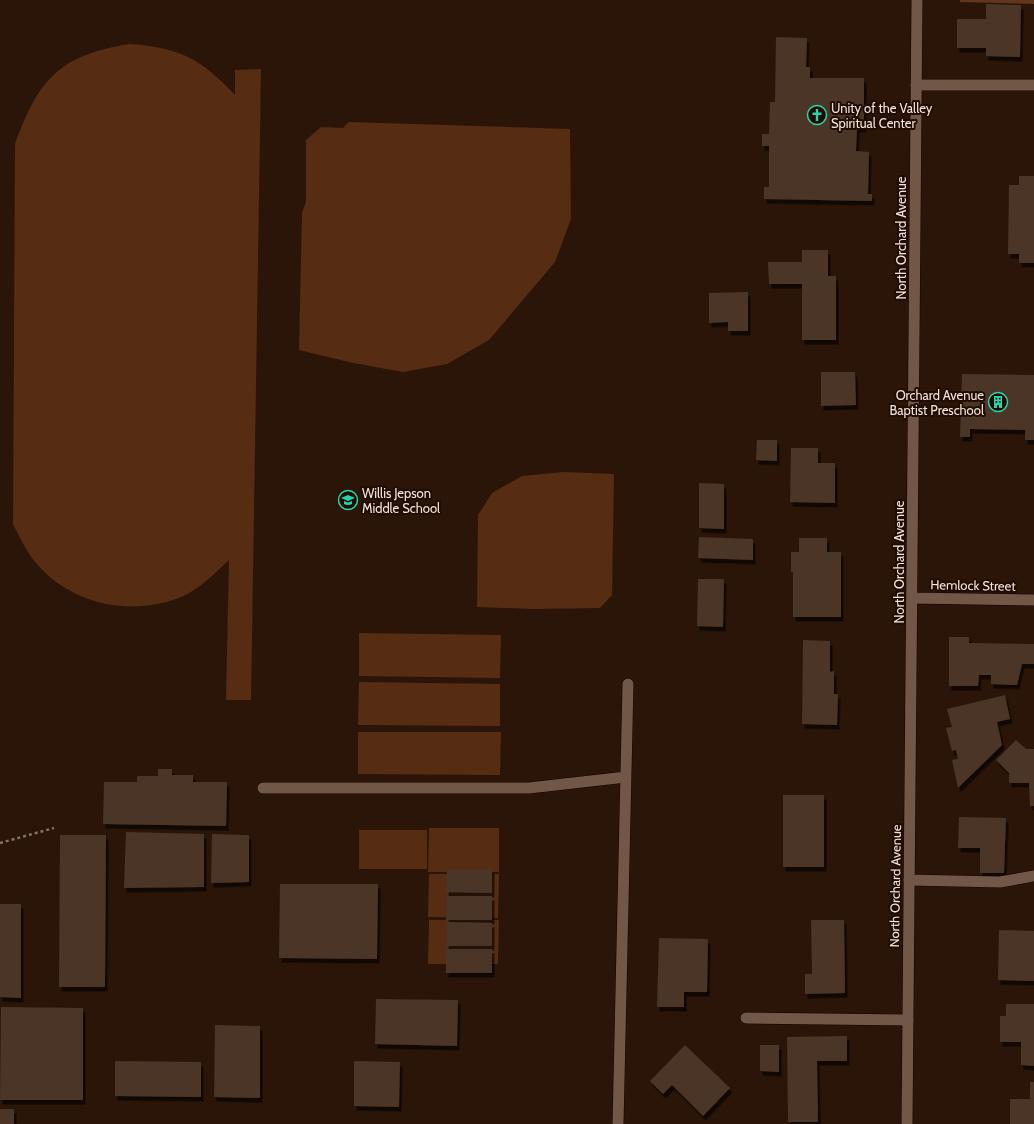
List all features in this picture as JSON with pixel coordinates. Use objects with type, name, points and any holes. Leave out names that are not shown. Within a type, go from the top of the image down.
[{"type":"street","name":"North Orchard Avenue","points":[[906,1124],[917,0]]},
{"type":"street","points":[[916,85],[1034,85]]},
{"type":"street","name":"Hemlock Street","points":[[912,598],[1034,600]]},
{"type":"street","points":[[618,1124],[628,684]]},
{"type":"street","points":[[263,788],[529,788],[626,777]]},
{"type":"street","points":[[909,880],[1000,882],[1034,876]]},
{"type":"street","points":[[746,1018],[908,1020]]},
{"type":"path","points":[[0,843],[54,828]]},
{"type":"shaded area","points":[[960,0],[1034,0],[1034,4],[960,2]]},
{"type":"shaded area","points":[[130,44],[163,48],[188,57],[211,72],[235,95],[235,70],[261,69],[251,700],[226,700],[229,560],[201,585],[181,597],[162,603],[143,606],[123,606],[103,603],[84,597],[67,589],[50,577],[29,554],[13,524],[15,144],[33,102],[43,87],[55,74],[69,63],[85,55]]},
{"type":"shaded area","points":[[349,122],[570,129],[571,219],[555,262],[489,340],[447,364],[403,372],[353,363],[299,350],[302,213],[306,202],[306,140],[321,127],[343,128]]},
{"type":"shaded area","points":[[564,472],[614,474],[612,595],[600,608],[534,609],[477,607],[478,515],[492,493],[522,476]]},
{"type":"shaded area","points":[[359,633],[501,635],[500,678],[359,676]]},
{"type":"shaded area","points":[[359,682],[500,684],[500,726],[358,725]]},
{"type":"shaded area","points":[[358,732],[501,732],[500,775],[358,774]]},
{"type":"shaded area","points":[[429,828],[499,828],[499,872],[428,872]]},
{"type":"shaded area","points":[[359,830],[427,830],[427,869],[359,869]]},
{"type":"shaded area","points":[[429,874],[499,874],[498,918],[428,917]]},
{"type":"shaded area","points":[[429,920],[499,920],[498,964],[428,964]]},
{"type":"building","points":[[986,4],[1021,5],[1020,57],[986,56],[986,48],[957,48],[957,19],[986,19]]},
{"type":"building","name":"Unity of the Valley Spiritual Center","points":[[776,37],[807,38],[806,67],[810,67],[810,78],[864,78],[864,128],[857,128],[856,151],[869,152],[868,194],[872,194],[872,201],[764,199],[764,187],[769,187],[769,146],[762,146],[762,134],[769,134],[770,102],[775,102]]},
{"type":"building","points":[[1019,176],[1034,176],[1034,263],[1019,263],[1019,254],[1008,254],[1009,185],[1019,185]]},
{"type":"building","points":[[802,250],[828,250],[828,276],[836,276],[836,340],[802,340],[802,284],[769,284],[768,262],[802,262]]},
{"type":"building","points":[[748,292],[748,331],[728,331],[728,322],[709,323],[709,293]]},
{"type":"building","points":[[821,372],[855,372],[856,405],[821,406]]},
{"type":"building","name":"Orchard Avenue Baptist Preschool","points":[[962,374],[1034,375],[1034,440],[1025,440],[1025,430],[970,429],[970,437],[960,437]]},
{"type":"building","points":[[757,440],[777,440],[777,461],[756,460]]},
{"type":"building","points":[[791,448],[818,448],[818,463],[835,463],[835,503],[790,502]]},
{"type":"building","points":[[699,483],[724,484],[724,529],[699,528]]},
{"type":"building","points":[[699,537],[753,539],[753,560],[698,558]]},
{"type":"building","points":[[799,538],[827,538],[827,552],[841,552],[841,617],[793,617],[793,572],[791,572],[791,552],[799,552]]},
{"type":"building","points":[[698,579],[724,579],[723,627],[697,626]]},
{"type":"building","points":[[949,637],[969,637],[969,643],[1034,644],[1034,664],[1022,664],[1017,685],[991,684],[991,675],[979,675],[978,686],[949,686]]},
{"type":"building","points":[[803,640],[830,641],[830,672],[834,671],[834,694],[838,694],[837,725],[802,724]]},
{"type":"building","points":[[1005,695],[1010,719],[997,722],[1002,745],[958,788],[952,760],[958,759],[956,750],[952,751],[946,728],[952,727],[947,709]]},
{"type":"building","points":[[1016,740],[1026,749],[1034,749],[1034,806],[1030,806],[1029,783],[1009,783],[1009,773],[996,760]]},
{"type":"building","points":[[158,769],[172,769],[172,775],[193,775],[193,782],[227,782],[226,826],[103,824],[104,782],[137,782],[137,776],[158,776]]},
{"type":"building","points":[[783,795],[824,795],[824,867],[783,867]]},
{"type":"building","points":[[959,817],[1006,818],[1004,873],[980,873],[980,848],[958,848]]},
{"type":"building","points":[[126,832],[204,834],[204,887],[124,888]]},
{"type":"building","points":[[212,834],[249,835],[249,882],[211,883]]},
{"type":"building","points":[[60,835],[106,835],[105,987],[59,987]]},
{"type":"building","points":[[447,869],[492,869],[492,893],[446,892]]},
{"type":"building","points":[[280,884],[378,884],[377,959],[279,958]]},
{"type":"building","points":[[447,896],[492,896],[492,920],[446,920]]},
{"type":"building","points":[[0,904],[21,904],[21,998],[0,997]]},
{"type":"building","points":[[811,920],[844,920],[845,993],[805,994],[805,974],[812,974]]},
{"type":"building","points":[[447,922],[492,923],[492,946],[446,946]]},
{"type":"building","points":[[999,930],[1034,931],[1034,981],[998,980]]},
{"type":"building","points":[[659,938],[708,939],[707,992],[684,992],[684,1007],[657,1007]]},
{"type":"building","points":[[446,949],[492,949],[492,973],[446,973]]},
{"type":"building","points":[[376,999],[458,1000],[457,1046],[375,1044]]},
{"type":"building","points":[[1006,1004],[1034,1004],[1034,1066],[1021,1065],[1021,1042],[1000,1042],[1000,1016],[1006,1016]]},
{"type":"building","points":[[1,1007],[83,1008],[83,1100],[0,1100]]},
{"type":"building","points":[[215,1025],[260,1026],[260,1098],[214,1097]]},
{"type":"building","points":[[847,1036],[847,1061],[817,1061],[818,1122],[788,1122],[787,1037]]},
{"type":"building","points":[[685,1045],[730,1088],[703,1116],[672,1085],[663,1094],[650,1081]]},
{"type":"building","points":[[760,1045],[779,1045],[779,1072],[760,1071]]},
{"type":"building","points":[[115,1061],[201,1062],[201,1097],[115,1096]]},
{"type":"building","points":[[354,1061],[400,1062],[399,1107],[354,1106]]},
{"type":"building","points":[[1030,1082],[1034,1082],[1034,1124],[1010,1124],[1010,1099],[1030,1099]]},
{"type":"building","points":[[0,1109],[14,1109],[14,1124],[0,1124]]},
{"type":"place","name":"Unity of the Valley Spiritual Center","points":[[817,115]]},
{"type":"place","name":"Orchard Avenue Baptist Preschool","points":[[998,402]]},
{"type":"place","name":"Willis Jepson Middle School","points":[[348,500]]}]
